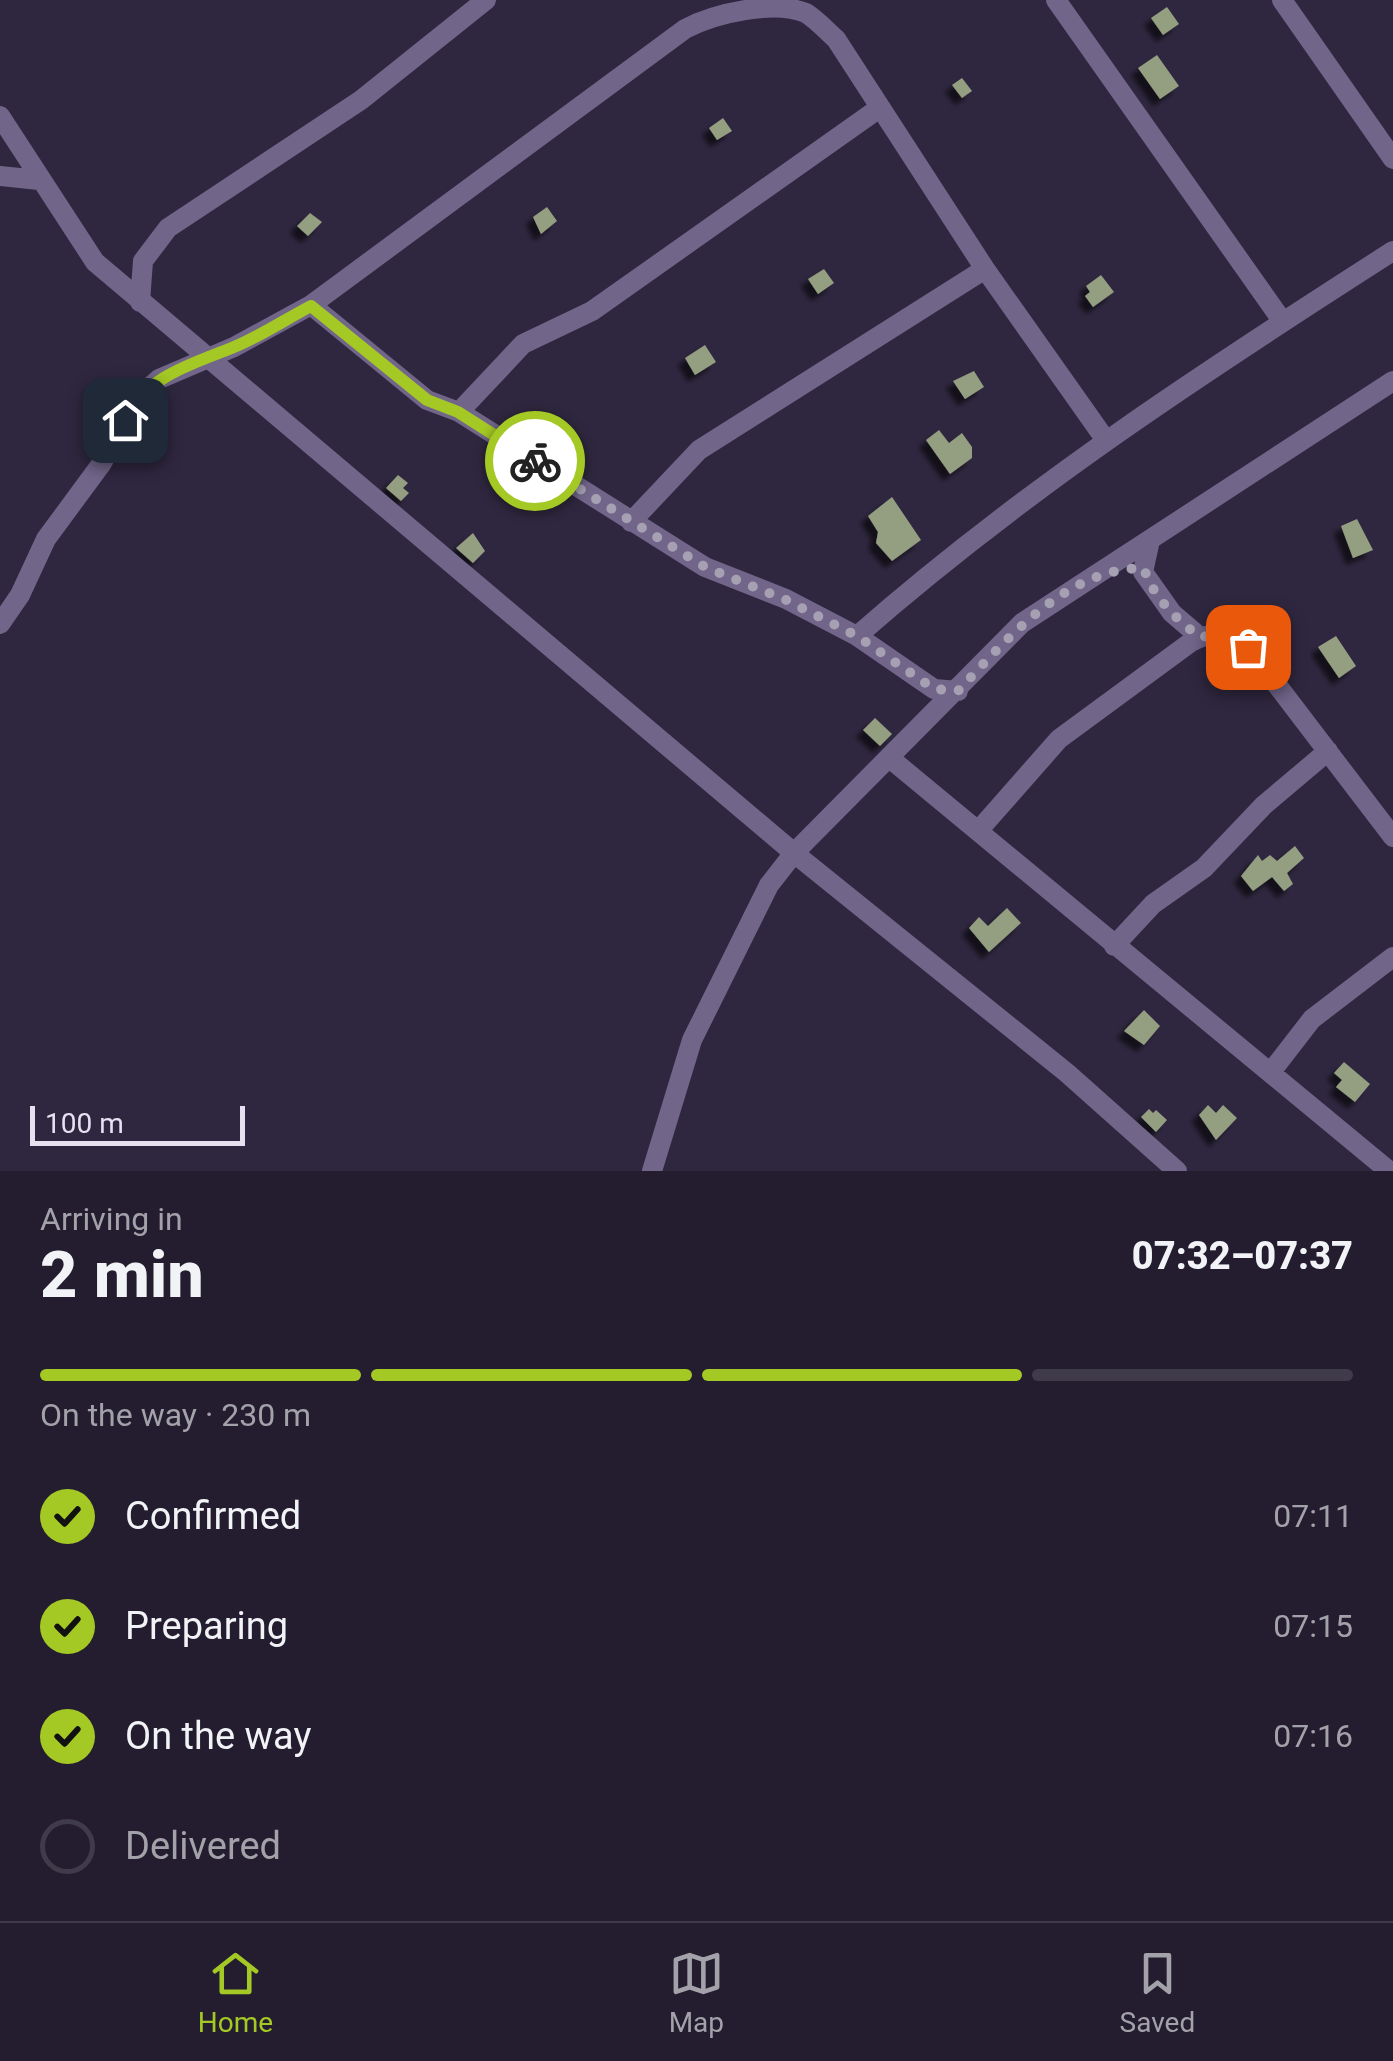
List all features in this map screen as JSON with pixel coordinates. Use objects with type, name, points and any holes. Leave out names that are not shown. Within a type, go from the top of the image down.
[{"type":"street","points":[[140,302],[142,261],[168,228],[361,100],[486,0]]},
{"type":"street","points":[[1056,0],[1283,322]]},
{"type":"street","points":[[1282,0],[1393,159]]},
{"type":"street","points":[[0,624],[20,595],[46,539],[102,463],[134,402],[159,379],[234,347],[311,306],[685,29],[719,11],[752,6],[803,11],[836,39],[985,270],[1105,439]]},
{"type":"street","points":[[458,412],[523,344],[592,312],[878,108]]},
{"type":"street","points":[[0,116],[95,262],[794,853],[1068,1073],[1177,1171]]},
{"type":"street","points":[[0,155],[12,136]]},
{"type":"street","points":[[0,176],[39,180]]},
{"type":"street","points":[[857,636],[946,558],[1105,439],[1393,251]]},
{"type":"street","points":[[631,522],[699,450],[985,270]]},
{"type":"street","points":[[311,306],[427,400],[458,412],[705,567],[786,600],[857,636],[911,677],[934,689],[958,691]]},
{"type":"street","points":[[652,1171],[692,1040],[769,885],[794,853],[892,760],[1022,623],[1393,381]]},
{"type":"street","points":[[1150,540],[1144,568],[1172,613],[1200,637]]},
{"type":"street","points":[[1103,570],[1144,568]]},
{"type":"street","points":[[978,831],[1058,739],[1200,637],[1230,634],[1248,647],[1393,837]]},
{"type":"street","points":[[1114,946],[1154,904],[1204,868],[1264,806],[1328,751]]},
{"type":"street","points":[[892,760],[1389,1171]]},
{"type":"street","points":[[1271,1072],[1312,1019],[1393,957]]},
{"type":"building","points":[[1167,7],[1179,24],[1163,35],[1151,18]]},
{"type":"building","points":[[1157,55],[1179,86],[1160,99],[1138,68]]},
{"type":"building","points":[[962,78],[972,91],[962,98],[952,85]]},
{"type":"building","points":[[723,118],[732,131],[717,140],[709,128]]},
{"type":"building","points":[[547,207],[557,221],[541,234],[533,217]]},
{"type":"building","points":[[310,213],[322,222],[308,236],[297,226]]},
{"type":"building","points":[[824,269],[834,283],[818,294],[808,279]]},
{"type":"building","points":[[1101,275],[1114,292],[1093,307],[1085,296],[1090,292],[1086,286]]},
{"type":"building","points":[[705,345],[716,362],[695,375],[685,358]]},
{"type":"building","points":[[974,371],[984,387],[965,399],[953,381]]},
{"type":"building","points":[[939,430],[949,443],[962,433],[972,447],[972,458],[950,474],[926,440]]},
{"type":"building","points":[[398,475],[408,483],[403,488],[409,493],[401,501],[386,488]]},
{"type":"building","points":[[892,497],[921,540],[892,561],[876,543],[878,532],[868,516]]},
{"type":"building","points":[[1357,519],[1373,550],[1353,558],[1341,526]]},
{"type":"building","points":[[473,533],[485,551],[473,563],[456,548]]},
{"type":"building","points":[[1336,636],[1356,666],[1339,678],[1318,647]]},
{"type":"building","points":[[875,718],[892,734],[880,746],[863,730]]},
{"type":"building","points":[[1295,846],[1304,858],[1287,873],[1293,884],[1284,891],[1272,877],[1253,891],[1241,876],[1258,855],[1262,861],[1270,855],[1277,861]]},
{"type":"building","points":[[1007,908],[1021,923],[989,952],[969,928],[979,917],[988,926]]},
{"type":"building","points":[[1144,1010],[1160,1026],[1144,1045],[1124,1031]]},
{"type":"building","points":[[1344,1062],[1370,1084],[1355,1102],[1336,1087],[1342,1080],[1334,1073]]},
{"type":"building","points":[[1208,1105],[1216,1113],[1223,1105],[1237,1118],[1216,1140],[1199,1115]]},
{"type":"building","points":[[1149,1109],[1167,1120],[1156,1132],[1141,1117]]},
{"type":"way so far","points":[[535,461],[705,567],[786,600],[857,636],[911,677],[934,689],[958,691],[1022,623],[1103,570],[1144,568],[1172,613],[1200,637],[1230,634],[1248,647]]},
{"type":"route","points":[[125,420],[134,402],[159,379],[234,347],[311,306],[427,400],[458,412],[535,461]]}]
